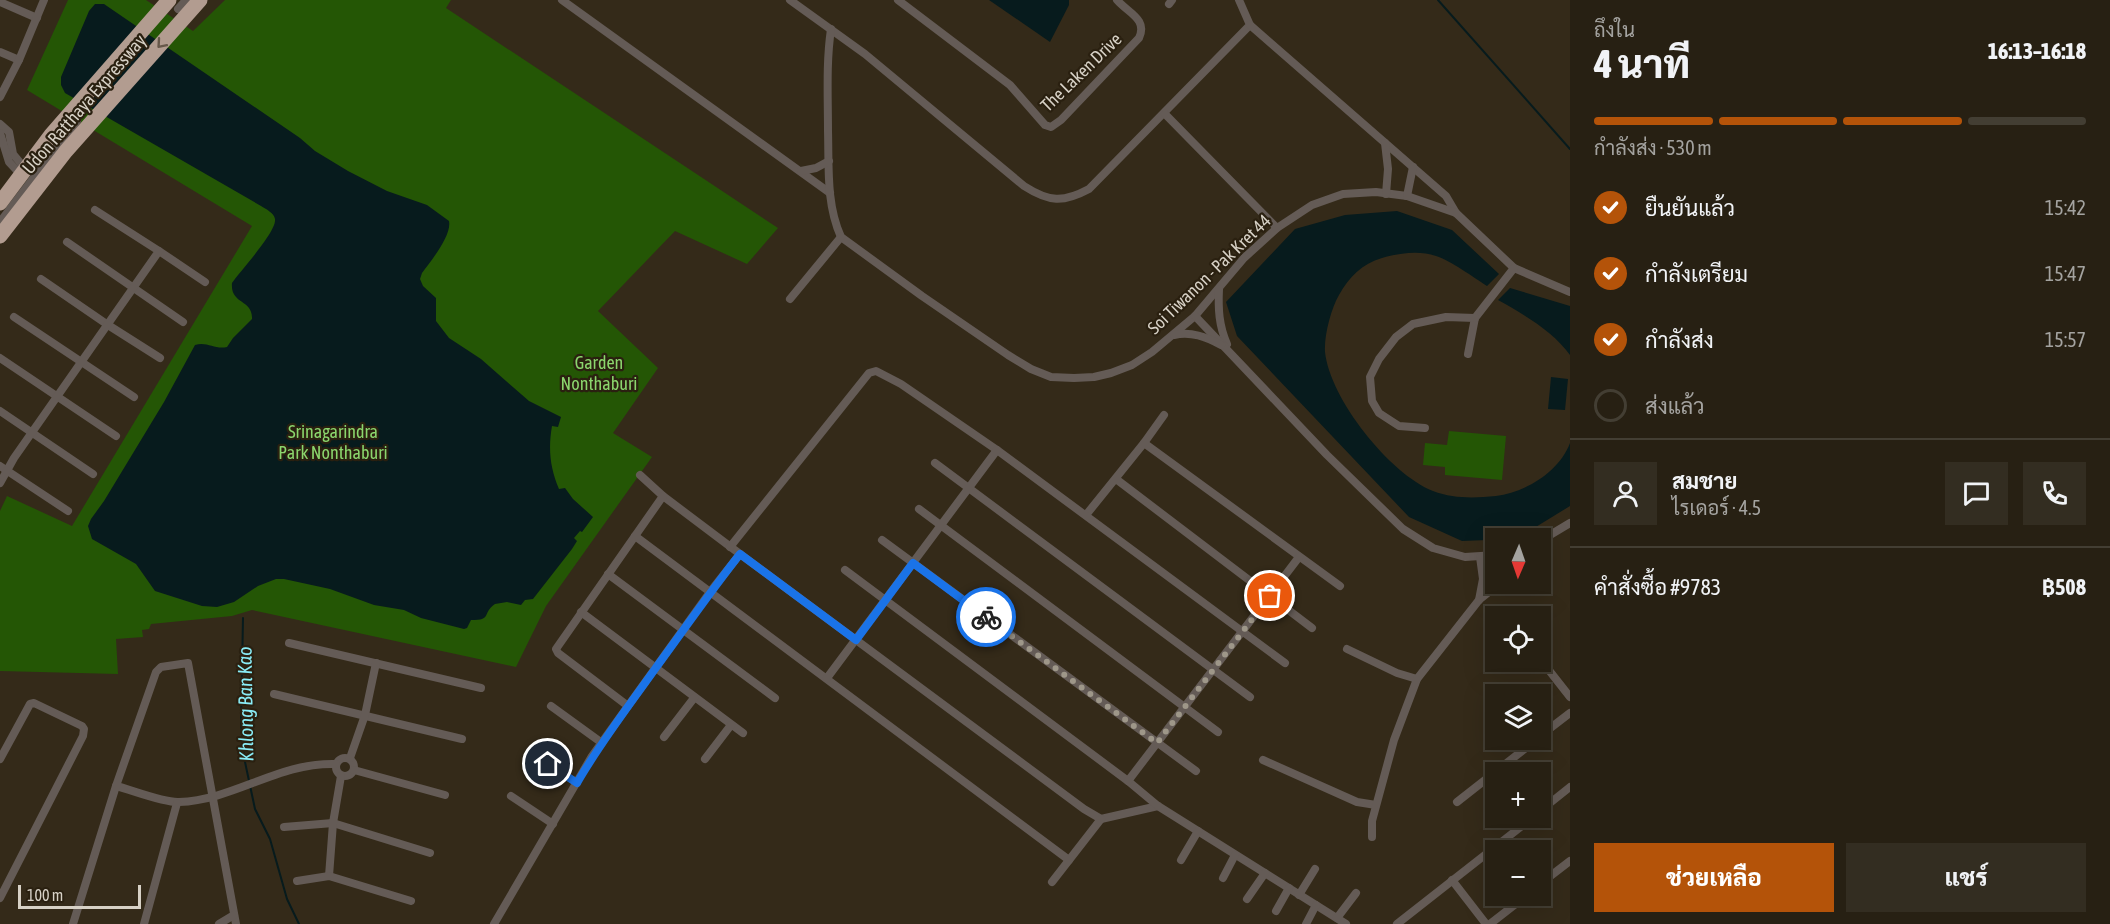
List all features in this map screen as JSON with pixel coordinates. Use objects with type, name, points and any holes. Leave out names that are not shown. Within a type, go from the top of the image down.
[{"type":"highway","name":"Udon Ratthaya Expressway","points":[[0,236],[66,152],[200,0]]},
{"type":"highway","name":"Udon Ratthaya Expressway","points":[[0,203],[51,135],[173,4]]},
{"type":"highway","points":[[0,193],[51,135]]},
{"type":"street","points":[[0,97],[19,60],[44,0]]},
{"type":"street","points":[[173,4],[186,0]]},
{"type":"street","points":[[562,0],[830,193]]},
{"type":"street","points":[[790,0],[865,54],[1024,186],[1050,199],[1074,197],[1089,189],[1250,25]]},
{"type":"street","name":"The Laken Drive","points":[[898,0],[1010,85],[1045,125],[1051,127],[1061,120],[1139,38],[1142,29],[1139,20],[1117,0]]},
{"type":"street","points":[[1239,0],[1250,25],[1446,196],[1456,213]]},
{"type":"street","points":[[0,2],[37,18]]},
{"type":"street","points":[[790,299],[841,237],[834,221],[830,193],[827,70],[831,28]]},
{"type":"street","points":[[0,52],[19,60]]},
{"type":"street","points":[[1165,114],[1277,228]]},
{"type":"street","points":[[0,222],[77,121]]},
{"type":"street","points":[[0,124],[9,132],[13,154],[31,181]]},
{"type":"street","points":[[0,133],[9,162],[31,181]]},
{"type":"street","points":[[1385,143],[1388,170],[1386,194]]},
{"type":"street","points":[[801,171],[810,170],[829,161]]},
{"type":"street","points":[[1407,196],[1413,167]]},
{"type":"street","name":"Soi Tiwanon - Pak Kret 44","points":[[841,237],[922,297],[1008,355],[1031,369],[1051,377],[1094,377],[1132,365],[1174,335],[1195,316],[1244,258],[1277,228],[1312,205],[1343,194],[1407,196],[1456,213],[1514,268],[1570,292]]},
{"type":"street","points":[[95,210],[205,282]]},
{"type":"street","points":[[67,242],[183,322]]},
{"type":"street","points":[[0,483],[3,468],[32,434],[159,251]]},
{"type":"street","points":[[1468,354],[1475,318],[1514,268]]},
{"type":"street","points":[[42,279],[160,358]]},
{"type":"street","points":[[1219,289],[1218,314],[1229,350]]},
{"type":"street","points":[[1195,316],[1327,455],[1403,529],[1432,548],[1465,557],[1485,556]]},
{"type":"street","points":[[14,317],[134,397]]},
{"type":"street","points":[[1425,428],[1399,426],[1379,413],[1372,401],[1370,377],[1379,359],[1396,337],[1413,324],[1446,317],[1475,318]]},
{"type":"street","points":[[1174,335],[1181,333],[1204,336],[1229,350]]},
{"type":"street","points":[[0,358],[116,436]]},
{"type":"street","points":[[730,547],[873,371],[879,372],[901,384],[998,450],[1286,663]]},
{"type":"street","points":[[0,411],[93,474]]},
{"type":"street","points":[[1086,515],[1164,415]]},
{"type":"street","points":[[1144,443],[1340,586]]},
{"type":"street","points":[[827,678],[998,450]]},
{"type":"street","points":[[935,463],[1250,697]]},
{"type":"street","points":[[3,468],[68,511]]},
{"type":"street","points":[[640,475],[663,496],[730,547],[1084,809],[1101,819]]},
{"type":"street","points":[[1116,479],[1312,628]]},
{"type":"street","points":[[628,706],[557,651],[557,646],[663,496]]},
{"type":"street","points":[[919,509],[1218,732]]},
{"type":"street","points":[[1551,535],[1570,523]]},
{"type":"street","points":[[635,536],[1069,860]]},
{"type":"street","points":[[882,540],[1196,771]]},
{"type":"street","points":[[494,924],[602,743],[710,592],[740,554]]},
{"type":"street","points":[[1128,781],[1299,557]]},
{"type":"street","points":[[1479,600],[1483,579],[1480,557]]},
{"type":"street","points":[[845,570],[1128,781],[1158,806],[1346,924]]},
{"type":"street","points":[[608,573],[775,698]]},
{"type":"street","points":[[1372,837],[1372,821],[1394,740],[1417,679],[1486,594]]},
{"type":"street","points":[[581,612],[742,733]]},
{"type":"street","points":[[289,643],[481,688]]},
{"type":"street","points":[[1347,649],[1397,673],[1417,679]]},
{"type":"street","points":[[73,924],[116,786],[156,672],[161,667],[188,663],[235,919],[219,924]]},
{"type":"street","points":[[350,758],[364,715],[376,663]]},
{"type":"street","points":[[1550,672],[1570,697]]},
{"type":"street","points":[[274,694],[462,739]]},
{"type":"street","points":[[664,737],[694,698]]},
{"type":"street","points":[[0,759],[30,704],[34,703],[84,729],[83,736],[0,898]]},
{"type":"street","points":[[551,706],[602,743]]},
{"type":"street","points":[[1551,728],[1570,713]]},
{"type":"street","points":[[705,759],[731,725]]},
{"type":"street","points":[[1457,802],[1521,750]]},
{"type":"street","points":[[533,754],[577,783]]},
{"type":"street","points":[[116,786],[177,803],[213,797],[306,765],[336,764],[341,758],[350,758]]},
{"type":"street","points":[[341,776],[349,776],[354,770],[354,764],[350,758]]},
{"type":"street","points":[[1263,760],[1357,802],[1376,805]]},
{"type":"street","points":[[329,876],[333,822],[341,776],[336,764]]},
{"type":"street","points":[[354,770],[445,795]]},
{"type":"street","points":[[1551,802],[1570,787]]},
{"type":"street","points":[[511,796],[553,824]]},
{"type":"street","points":[[144,924],[177,803]]},
{"type":"street","points":[[1052,882],[1101,819],[1158,806]]},
{"type":"street","points":[[284,827],[333,822],[430,853]]},
{"type":"street","points":[[1397,924],[1519,828]]},
{"type":"street","points":[[1181,860],[1198,831]]},
{"type":"street","points":[[1223,878],[1235,855]]},
{"type":"street","points":[[1551,876],[1570,861]]},
{"type":"street","points":[[1299,895],[1315,868]]},
{"type":"street","points":[[1247,899],[1265,873]]},
{"type":"street","points":[[297,881],[329,876],[411,901]]},
{"type":"street","points":[[1452,880],[1488,924],[1512,906]]},
{"type":"street","points":[[1276,911],[1289,888]]},
{"type":"street","points":[[1337,918],[1356,893]]},
{"type":"street","points":[[1306,924],[1316,905]]},
{"type":"green space","name":"Srinagarindra Park Nonthaburi","points":[[68,0],[146,0],[193,31],[225,0],[451,0],[446,8],[778,228],[747,264],[675,231],[598,311],[658,368],[613,433],[652,457],[546,606],[516,667],[252,610],[232,616],[151,624],[149,629],[142,630],[143,637],[116,639],[118,674],[0,671],[0,511],[7,496],[72,526],[252,226],[27,90]]},
{"type":"green space","points":[[1449,431],[1506,436],[1502,480],[1445,475],[1445,467],[1423,465],[1425,443],[1447,445]]},
{"type":"shaded area","points":[[989,0],[1069,0],[1069,5],[1050,42]]},
{"type":"shaded area","name":"Srinagarindra Park Nonthaburi","points":[[95,4],[104,4],[300,138],[315,151],[387,191],[427,205],[449,221],[444,240],[420,279],[423,286],[436,298],[436,321],[449,338],[481,359],[529,401],[561,417],[558,427],[552,426],[550,443],[556,481],[559,489],[565,488],[573,499],[593,517],[582,532],[580,531],[574,538],[577,541],[572,549],[533,599],[525,600],[521,605],[507,602],[495,604],[485,618],[471,620],[464,629],[421,618],[404,610],[374,605],[330,589],[284,579],[276,579],[258,586],[234,602],[217,607],[202,606],[155,591],[136,564],[92,539],[88,526],[91,519],[164,402],[195,345],[227,347],[252,319],[249,308],[234,295],[232,283],[264,242],[275,219],[265,208],[65,93],[61,85],[61,77],[89,11]]},
{"type":"shaded area","points":[[1397,211],[1452,230],[1499,274],[1487,286],[1436,256],[1409,253],[1382,258],[1368,264],[1347,282],[1333,307],[1327,330],[1325,352],[1329,371],[1338,391],[1365,433],[1381,452],[1416,482],[1441,494],[1457,497],[1496,496],[1530,485],[1558,463],[1570,443],[1570,506],[1534,528],[1485,528],[1485,540],[1462,541],[1409,517],[1237,336],[1226,302],[1295,229],[1345,215]]},
{"type":"shaded area","points":[[1510,288],[1570,306],[1570,355],[1546,331],[1498,300]]},
{"type":"shaded area","points":[[1551,377],[1568,379],[1565,410],[1548,409]]},
{"type":"waterway","points":[[1438,0],[1570,149]]},
{"type":"waterway","name":"Khlong Ban Kao","points":[[243,618],[241,724],[245,762],[255,809],[270,839],[287,899],[299,924]]},
{"type":"way so far","points":[[986,617],[1157,743],[1270,596]]},
{"type":"route","points":[[548,764],[577,783],[592,756],[740,554],[856,640],[913,563],[986,617]]},
{"type":"park label","name":"Garden Nonthaburi","points":[[599,372]]}]
